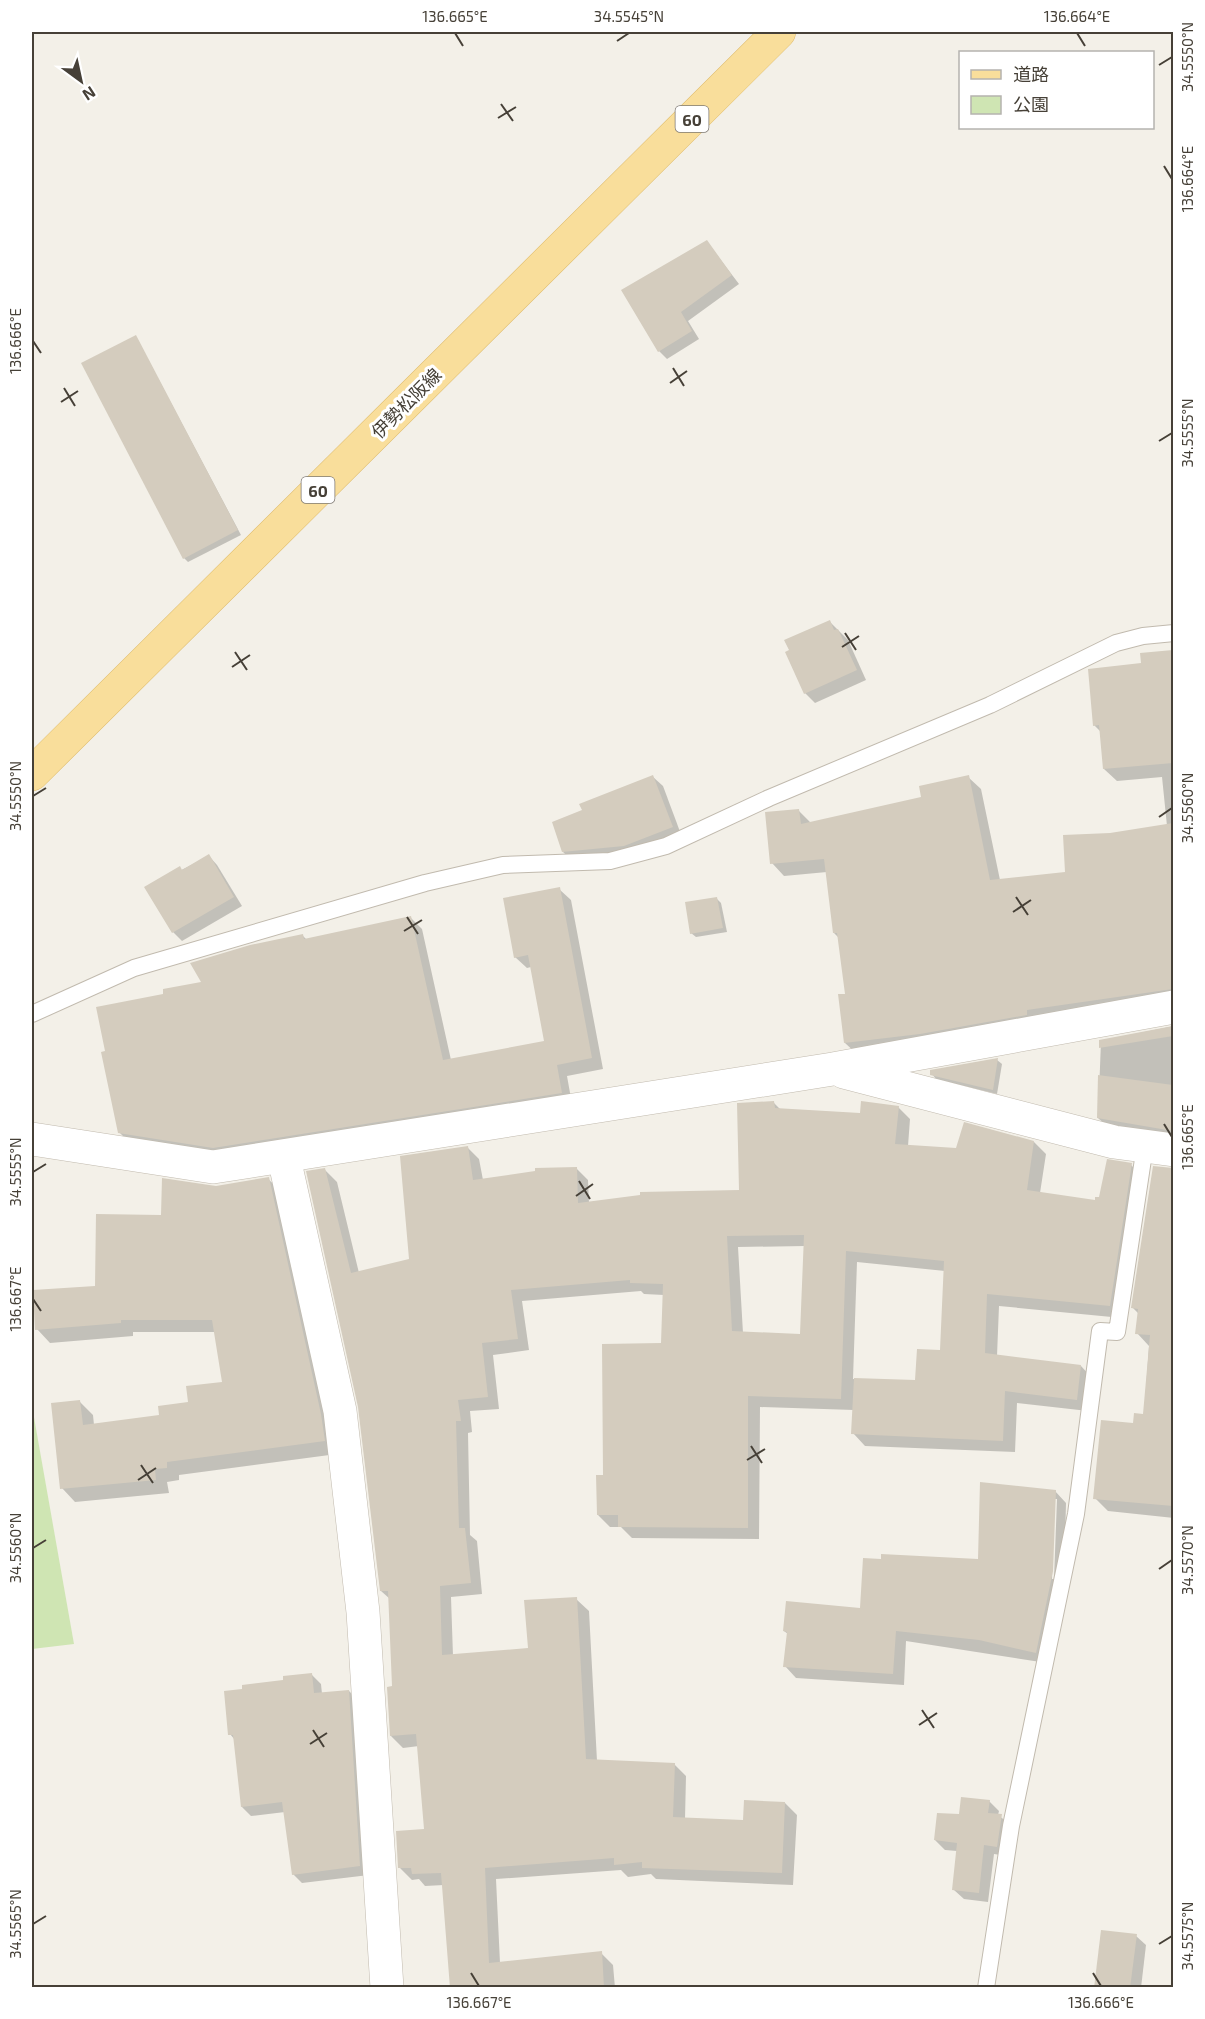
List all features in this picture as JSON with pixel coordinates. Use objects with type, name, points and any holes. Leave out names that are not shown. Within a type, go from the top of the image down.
[{"type":"main road","name":"伊勢松阪線","points":[[32,774],[779,32]]},
{"type":"street","points":[[32,1139],[213,1167],[284,1158],[833,1069],[1173,1008]]},
{"type":"street","points":[[833,1069],[1114,1142],[1159,1148]]},
{"type":"street","points":[[284,1158],[340,1411],[363,1612],[387,1988]]},
{"type":"lane","points":[[32,1014],[134,968],[425,883],[503,865],[610,861],[666,846],[769,798],[990,705],[1116,643],[1173,633]]},
{"type":"lane","points":[[986,1988],[1011,1826],[1076,1514],[1100,1331],[1117,1332],[1159,1148]]},
{"type":"green space","points":[[32,1406],[74,1644],[32,1649]]},
{"type":"building","points":[[707,240],[732,275],[681,312],[692,331],[658,352],[621,290]]},
{"type":"building","points":[[136,335],[238,530],[183,559],[81,363]]},
{"type":"building","points":[[830,620],[834,630],[838,629],[857,670],[804,694],[785,652],[789,650],[784,640]]},
{"type":"building","points":[[1173,650],[1173,763],[1103,769],[1099,725],[1093,726],[1088,669],[1141,663],[1140,653]]},
{"type":"building","points":[[653,775],[673,827],[624,846],[562,852],[552,822],[582,810],[579,804]]},
{"type":"building","points":[[969,775],[990,880],[1065,872],[1063,835],[1110,833],[1173,823],[1173,989],[1027,1010],[1027,1015],[920,1034],[844,1043],[838,994],[845,994],[837,933],[833,933],[824,859],[770,864],[765,812],[799,809],[801,824],[921,797],[919,786]]},
{"type":"building","points":[[209,854],[234,897],[172,933],[144,887],[180,866],[182,870]]},
{"type":"building","points":[[560,887],[592,1058],[557,1065],[562,1093],[213,1148],[118,1133],[101,1052],[105,1051],[96,1007],[163,994],[163,989],[201,982],[190,963],[250,945],[303,934],[304,939],[411,916],[443,1060],[544,1041],[528,955],[514,958],[503,898]]},
{"type":"building","points":[[717,897],[723,928],[690,934],[685,902]]},
{"type":"building","points":[[1173,1026],[1173,1036],[1099,1048],[1099,1040]]},
{"type":"building","points":[[998,1058],[993,1090],[930,1075],[930,1070]]},
{"type":"building","points":[[1098,1075],[1173,1085],[1173,1131],[1097,1118]]},
{"type":"building","points":[[774,1101],[775,1108],[860,1113],[861,1101],[899,1106],[895,1144],[956,1148],[964,1122],[1034,1141],[1027,1190],[1095,1200],[1095,1197],[1099,1197],[1107,1159],[1132,1163],[1110,1306],[987,1294],[985,1353],[1081,1365],[1077,1400],[1005,1391],[1003,1441],[851,1434],[854,1378],[915,1380],[917,1349],[940,1350],[944,1261],[846,1251],[841,1399],[748,1396],[748,1528],[618,1527],[618,1515],[597,1515],[596,1475],[603,1475],[602,1344],[661,1343],[663,1284],[630,1283],[630,1280],[511,1290],[518,1339],[482,1343],[488,1397],[458,1400],[461,1421],[456,1421],[459,1528],[465,1528],[471,1583],[440,1586],[442,1655],[528,1648],[524,1600],[577,1597],[586,1759],[675,1763],[673,1817],[743,1820],[744,1800],[785,1802],[782,1873],[642,1868],[642,1862],[614,1865],[614,1858],[485,1868],[489,1963],[602,1951],[604,1988],[450,1988],[441,1873],[412,1874],[411,1868],[398,1868],[396,1831],[424,1829],[416,1734],[390,1736],[387,1687],[392,1686],[388,1591],[380,1591],[358,1407],[306,1171],[325,1168],[351,1273],[409,1259],[400,1156],[468,1146],[473,1180],[535,1171],[535,1168],[577,1167],[578,1203],[640,1195],[640,1192],[739,1190],[737,1103]],"holes":[[[804,1235],[800,1334],[732,1331],[727,1236]]]},
{"type":"building","points":[[1153,1166],[1173,1168],[1173,1506],[1093,1499],[1101,1420],[1133,1423],[1134,1413],[1143,1414],[1150,1335],[1135,1334],[1138,1309],[1131,1308]]},
{"type":"building","points":[[269,1177],[325,1441],[167,1462],[167,1468],[155,1469],[156,1480],[60,1489],[51,1403],[80,1400],[83,1425],[159,1415],[158,1406],[188,1402],[186,1386],[222,1382],[212,1320],[121,1320],[121,1323],[35,1330],[33,1290],[95,1286],[96,1214],[161,1215],[162,1178],[216,1186]]},
{"type":"building","points":[[980,1482],[1056,1490],[1053,1571],[1036,1653],[979,1640],[896,1631],[893,1674],[783,1667],[787,1632],[783,1631],[786,1601],[860,1608],[863,1558],[881,1559],[881,1554],[978,1559]]},
{"type":"building","points":[[312,1673],[314,1693],[349,1690],[360,1866],[292,1875],[282,1802],[241,1807],[233,1735],[228,1735],[224,1691],[242,1689],[242,1685],[283,1680],[283,1676]]},
{"type":"building","points":[[961,1797],[990,1800],[988,1813],[1002,1814],[997,1847],[984,1845],[979,1893],[952,1890],[957,1843],[934,1840],[937,1813],[959,1814]]},
{"type":"building","points":[[1101,1930],[1137,1934],[1130,1988],[1094,1988]]}]
